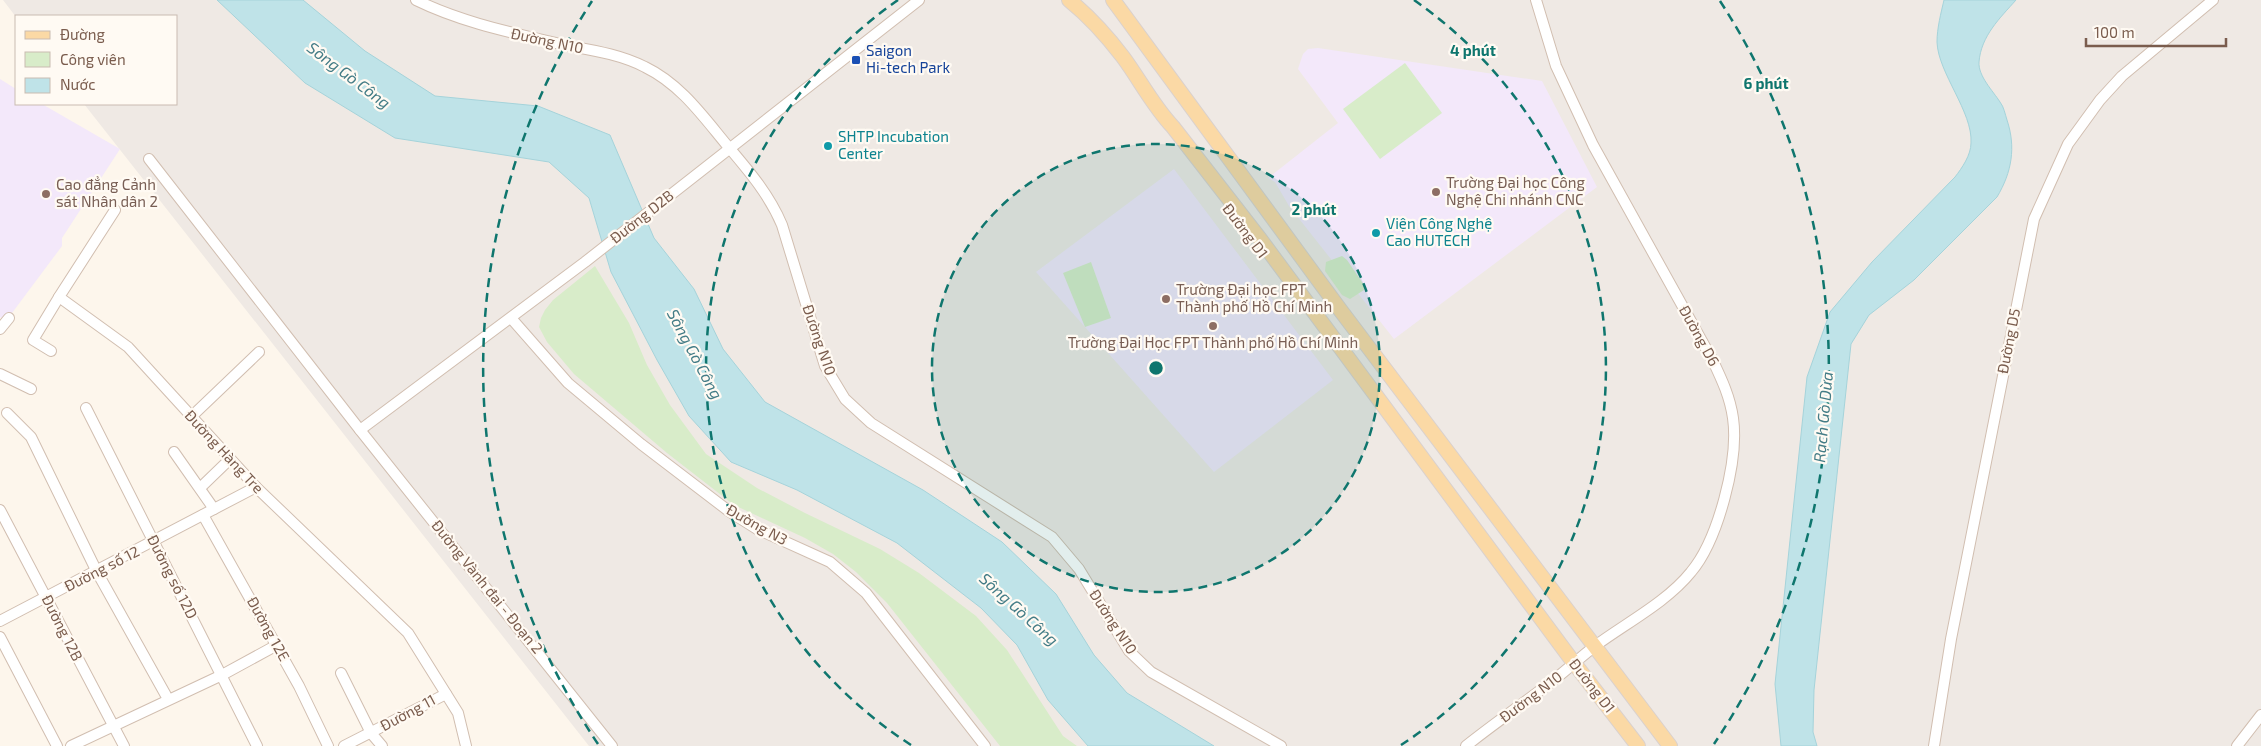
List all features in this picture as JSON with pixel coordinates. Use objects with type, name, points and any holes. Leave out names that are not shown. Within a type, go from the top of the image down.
[{"type":"main road","name":"Đường D1","points":[[1067,0],[1088,16],[1123,57],[1161,114],[1248,224],[1574,663],[1638,746]]},
{"type":"main road","name":"Đường D1","points":[[1113,0],[1384,367],[1670,746]]},
{"type":"main road","name":"Đường D1","points":[[1119,0],[1208,119],[1210,133]]},
{"type":"main road","points":[[1366,381],[1384,367]]},
{"type":"main road","name":"Đường D1","points":[[1624,684],[1639,691],[1680,746]]},
{"type":"street","name":"Đường N10","points":[[416,0],[491,28],[618,56],[645,67],[670,83],[688,98],[730,148],[774,206],[782,225],[825,366],[845,399],[871,422],[1052,537],[1079,569],[1129,650],[1151,672],[1281,746]]},
{"type":"street","name":"Đường D2B","points":[[360,430],[585,262],[920,0]]},
{"type":"street","name":"Đường D6","points":[[1536,0],[1556,66],[1593,145],[1713,361],[1729,395],[1733,420],[1730,463],[1719,519],[1702,559],[1676,588],[1595,646]]},
{"type":"street","name":"Đường D5","points":[[1934,746],[1951,639],[2034,219],[2068,144],[2100,100],[2122,76],[2213,0]]},
{"type":"street","name":"Đường Vành đai - Đoạn 2","points":[[149,160],[360,430],[612,746]]},
{"type":"street","points":[[51,351],[33,340],[115,210]]},
{"type":"street","name":"Đường Hàng Tre","points":[[59,298],[128,347],[256,487],[408,633],[458,713],[466,746]]},
{"type":"street","points":[[0,328],[9,318]]},
{"type":"street","name":"Đường N3","points":[[511,318],[568,383],[641,444],[730,512],[757,529],[830,562],[866,593],[985,746]]},
{"type":"street","points":[[191,417],[259,352]]},
{"type":"street","points":[[0,374],[31,389]]},
{"type":"street","name":"Đường số 12D","points":[[86,408],[257,746]]},
{"type":"street","points":[[7,413],[31,437],[97,572],[168,699]]},
{"type":"street","points":[[174,452],[214,509]]},
{"type":"street","points":[[200,488],[230,459]]},
{"type":"street","name":"Đường số 12","points":[[0,621],[46,596],[97,572],[256,487]]},
{"type":"street","name":"Đường 12B","points":[[0,510],[124,746]]},
{"type":"street","name":"Đường 12E","points":[[203,515],[277,645],[328,746]]},
{"type":"street","points":[[0,637],[57,746]]},
{"type":"street","points":[[71,746],[222,675],[277,645]]},
{"type":"street","name":"Đường N10","points":[[1466,746],[1595,646]]},
{"type":"street","points":[[341,672],[371,733],[382,746]]},
{"type":"street","name":"Đường 11","points":[[344,746],[446,694]]},
{"type":"street","points":[[2237,746],[2261,715]]},
{"type":"shaded area","points":[[3,0],[2261,0],[2261,746],[589,746],[85,105],[178,105],[178,15],[15,16]]},
{"type":"shaded area","name":"Trường Đại học Công Nghệ Chi nhánh CNC","points":[[1318,48],[1542,81],[1597,187],[1394,339],[1289,206],[1275,182],[1268,178],[1338,123],[1298,69],[1303,54],[1308,49]]},
{"type":"shaded area","name":"Cao đẳng Cảnh sát Nhân dân 2","points":[[0,79],[15,88],[15,105],[44,105],[120,149],[62,238],[62,246],[6,321],[0,317]]},
{"type":"shaded area","name":"Trường Đại học FPT Thành phố Hồ Chí Minh","points":[[1174,169],[1333,380],[1214,472],[1036,272]]},
{"type":"green space","points":[[1405,63],[1442,113],[1380,159],[1343,109]]},
{"type":"green space","points":[[1342,256],[1347,260],[1364,285],[1364,290],[1350,299],[1342,295],[1325,271],[1326,262]]},
{"type":"green space","points":[[1091,262],[1111,318],[1085,327],[1063,273]]},
{"type":"green space","points":[[595,266],[629,323],[647,365],[670,405],[706,454],[757,488],[880,549],[919,573],[976,616],[1007,650],[1063,736],[1077,746],[1000,746],[887,603],[856,572],[833,554],[805,538],[734,505],[667,453],[574,374],[547,342],[539,327],[545,310],[553,300]]},
{"type":"water","name":"Sông Gò Công","points":[[217,0],[303,0],[365,51],[435,96],[538,106],[610,135],[654,238],[694,289],[723,349],[765,402],[923,490],[1002,542],[1056,594],[1094,655],[1127,693],[1214,746],[1088,746],[1048,700],[1017,645],[981,608],[897,543],[797,490],[731,462],[689,416],[657,360],[611,272],[589,198],[549,162],[395,138],[305,83]]},
{"type":"water","name":"Rạch Gò Dừa","points":[[1944,0],[2016,0],[1987,36],[1979,62],[1983,78],[2001,104],[2010,130],[2012,150],[2009,169],[1997,197],[1914,280],[1869,315],[1851,344],[1814,690],[1813,732],[1817,746],[1781,746],[1775,684],[1807,377],[1830,312],[1872,262],[1955,177],[1966,161],[1971,148],[1967,119],[1939,54],[1938,31]]},
{"type":"place","name":"Saigon Hi-tech Park","points":[[856,60]]},
{"type":"place","name":"SHTP Incubation Center","points":[[828,146]]},
{"type":"place","name":"Trường Đại học Công Nghệ Chi nhánh CNC","points":[[1436,192]]},
{"type":"place","name":"Cao đẳng Cảnh sát Nhân dân 2","points":[[46,194]]},
{"type":"place","name":"Viện Công Nghệ Cao HUTECH","points":[[1376,233]]},
{"type":"place","name":"Trường Đại học FPT Thành phố Hồ Chí Minh","points":[[1166,299]]},
{"type":"place","name":"Trường Đại Học FPT Thành phố Hồ Chí Minh","points":[[1213,326]]}]
